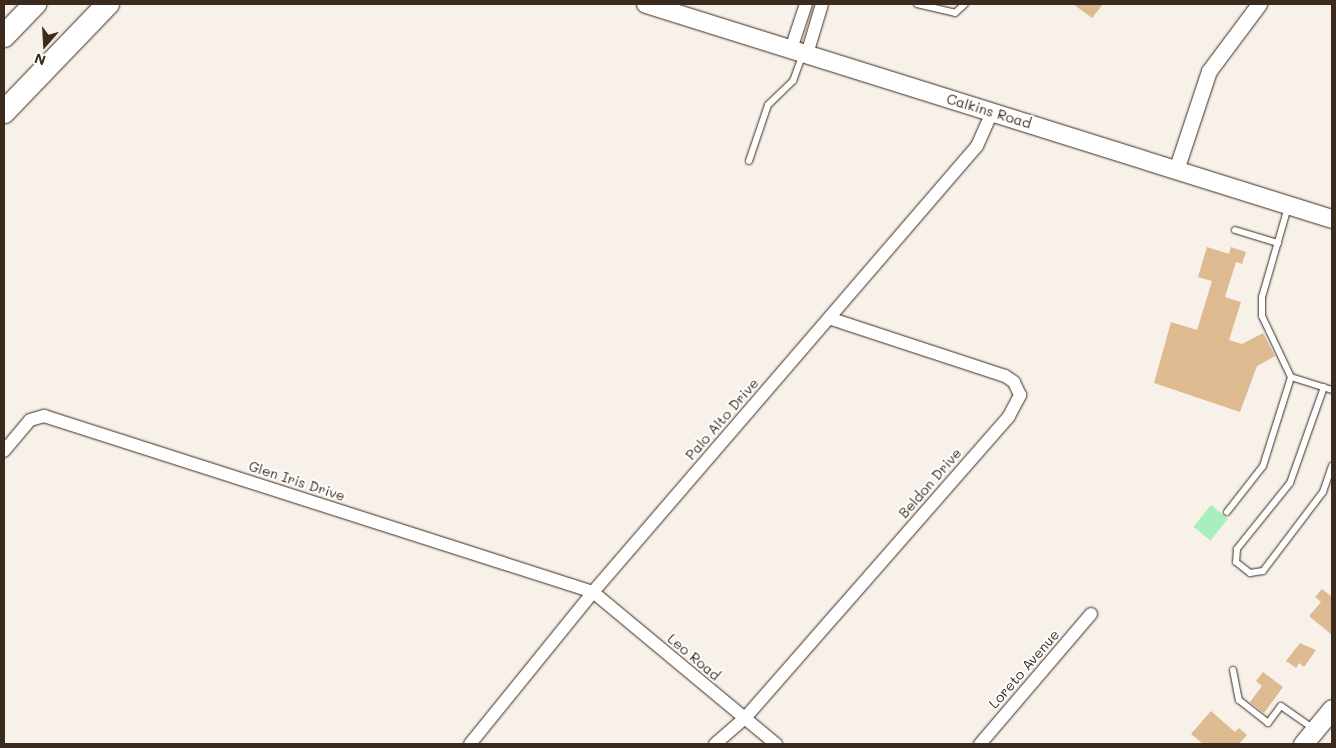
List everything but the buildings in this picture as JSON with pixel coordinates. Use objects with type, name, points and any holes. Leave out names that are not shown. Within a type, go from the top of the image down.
[{"type":"highway","points":[[4,36],[35,4]]},
{"type":"highway","points":[[4,112],[108,4]]},
{"type":"main road","name":"Calkins Road","points":[[646,4],[1332,219]]},
{"type":"main road","points":[[1309,737],[1332,709]]},
{"type":"street","points":[[800,52],[806,4]]},
{"type":"street","points":[[800,52],[822,4]]},
{"type":"street","points":[[1176,170],[1209,70],[1259,4]]},
{"type":"street","name":"Palo Alto Drive","points":[[470,744],[487,718],[593,592],[977,146],[992,112]]},
{"type":"street","name":"Beldon Drive","points":[[715,744],[745,718],[1010,416],[1020,395],[1014,382],[1005,376],[829,318]]},
{"type":"street","name":"Glen Iris Drive","points":[[4,451],[30,420],[44,416],[593,592]]},
{"type":"street","name":"Leo Road","points":[[593,592],[776,744]]},
{"type":"street","name":"Loreto Avenue","points":[[980,744],[1091,614]]},
{"type":"lane","points":[[918,4],[955,13],[965,4]]},
{"type":"lane","points":[[749,161],[768,106],[793,81],[800,52]]},
{"type":"lane","points":[[1227,512],[1263,466],[1291,377],[1262,316],[1262,297],[1288,205]]},
{"type":"lane","points":[[1235,230],[1278,243]]},
{"type":"lane","points":[[1291,377],[1332,390]]},
{"type":"lane","points":[[1324,386],[1290,483],[1237,549],[1236,562],[1250,573],[1263,570],[1323,492],[1332,466]]},
{"type":"lane","points":[[1233,670],[1239,700],[1268,723],[1281,706],[1309,737]]},
{"type":"green space","points":[[1211,505],[1228,519],[1210,541],[1193,527]]}]
